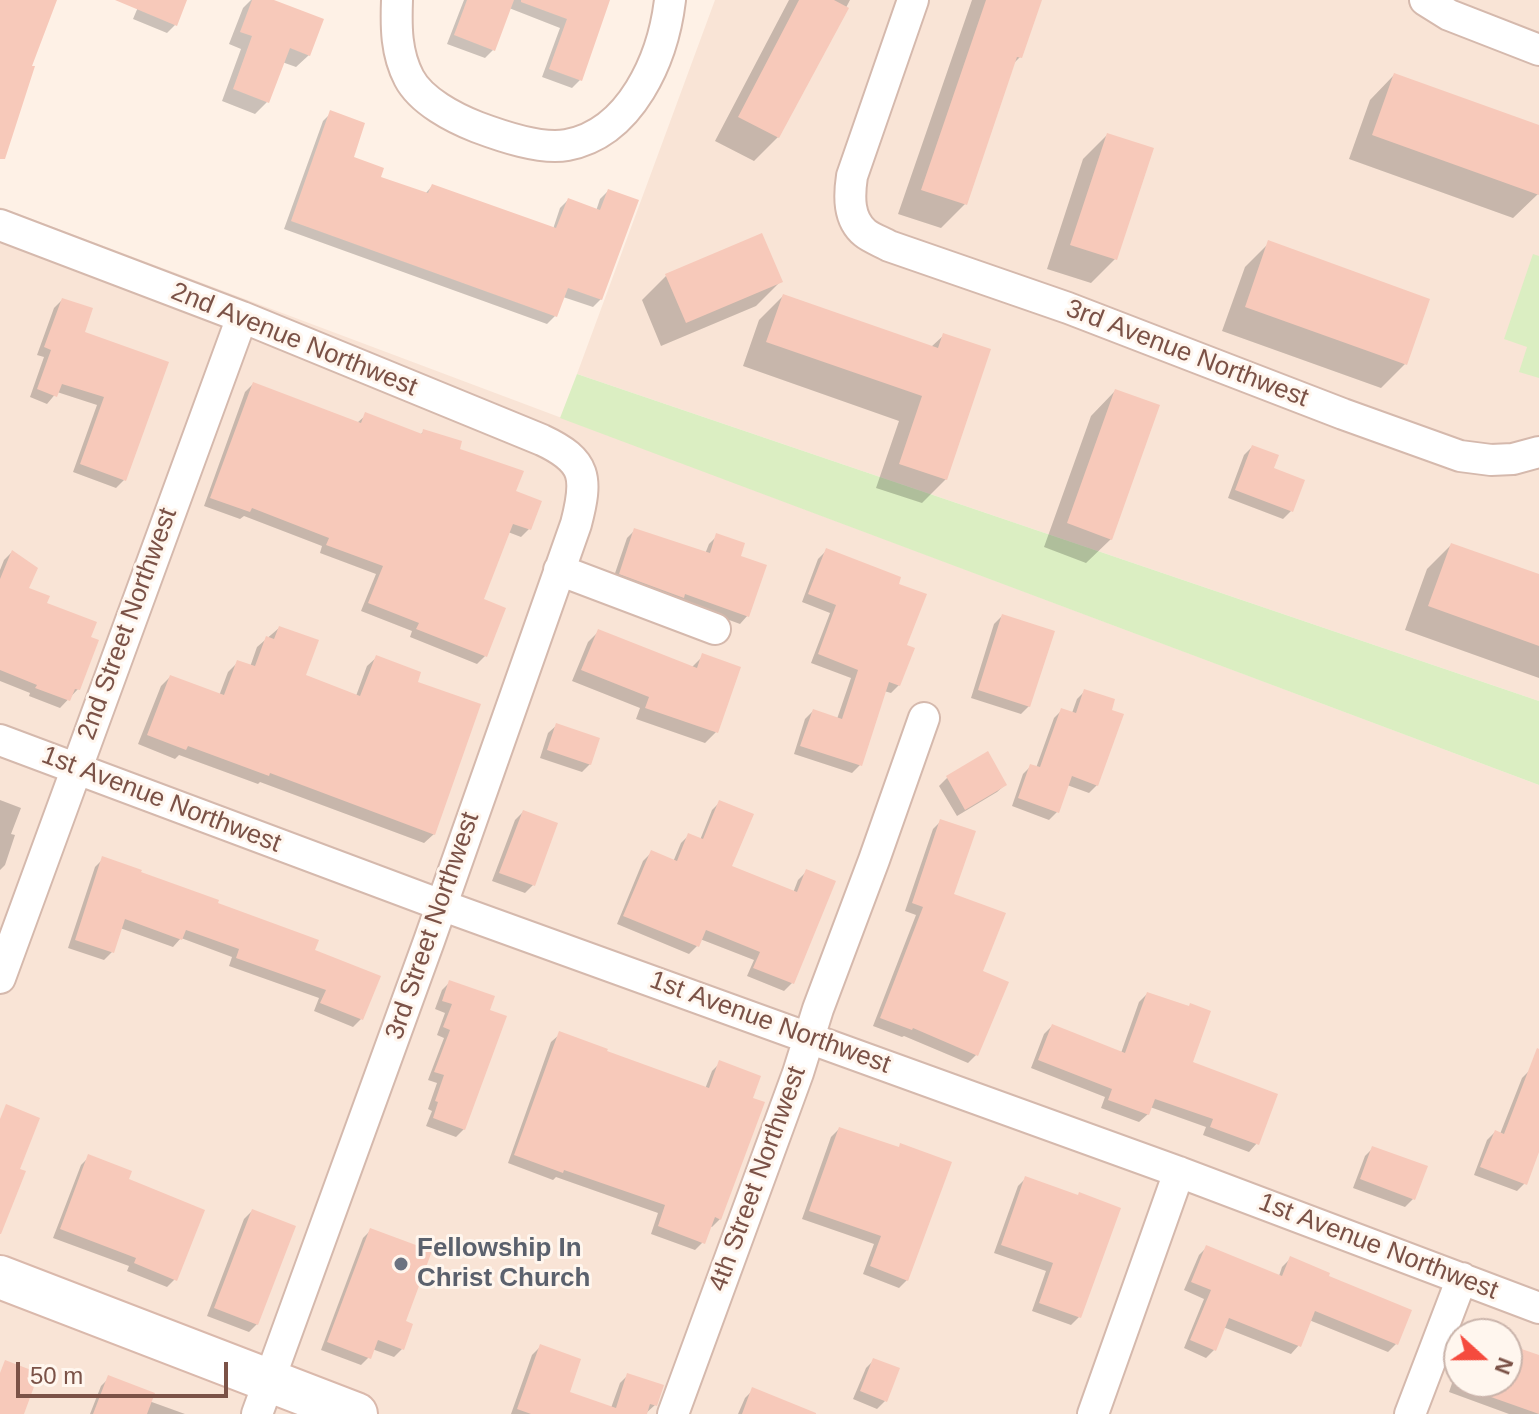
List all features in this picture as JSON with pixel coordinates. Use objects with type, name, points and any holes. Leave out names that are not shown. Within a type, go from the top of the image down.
[{"type":"main road","points":[[0,1277],[263,1398],[356,1414]]},
{"type":"street","points":[[397,0],[399,56],[410,82],[433,104],[459,120],[528,144],[565,146],[601,133],[627,109],[645,82],[659,46],[670,0]]},
{"type":"street","name":"3rd Avenue Northwest","points":[[913,0],[852,176],[851,209],[854,219],[865,233],[889,246],[1068,308],[1460,456],[1513,459],[1539,452]]},
{"type":"street","points":[[1425,0],[1449,15],[1539,50]]},
{"type":"street","name":"2nd Avenue Northwest","points":[[0,225],[242,317],[562,449],[579,469]]},
{"type":"street","name":"2nd Street Northwest","points":[[0,978],[242,317]]},
{"type":"street","name":"3rd Street Northwest","points":[[263,1398],[559,570],[583,496],[579,469]]},
{"type":"street","points":[[559,570],[715,629]]},
{"type":"street","name":"4th Street Northwest","points":[[673,1414],[924,718]]},
{"type":"street","name":"1st Avenue Northwest","points":[[0,740],[441,905],[1179,1172],[1539,1308]]},
{"type":"street","points":[[1093,1414],[1179,1172]]},
{"type":"street","points":[[1410,1414],[1462,1278]]},
{"type":"shaded area","points":[[715,0],[1539,0],[1539,701],[577,374]]},
{"type":"shaded area","points":[[0,207],[1539,785],[1539,1414],[0,1414]]},
{"type":"green space","points":[[1533,254],[1539,256],[1539,378],[1519,372],[1527,347],[1504,339]]},
{"type":"green space","points":[[577,374],[1539,701],[1539,785],[560,418]]},
{"type":"building","points":[[0,0],[57,0],[32,66],[35,66],[5,159],[0,159]]},
{"type":"building","points":[[115,0],[187,0],[177,26]]},
{"type":"building","points":[[252,0],[274,0],[324,19],[310,56],[290,48],[269,103],[233,89],[252,36],[240,32]]},
{"type":"building","points":[[467,0],[514,0],[495,51],[454,35]]},
{"type":"building","points":[[521,0],[610,0],[582,81],[549,69],[567,19]]},
{"type":"building","points":[[799,0],[834,0],[849,8],[779,138],[738,117]]},
{"type":"building","points":[[986,0],[1042,0],[1022,58],[1017,57],[967,205],[921,190]]},
{"type":"building","points":[[1394,73],[1539,125],[1539,195],[1372,135]]},
{"type":"building","points":[[330,110],[365,123],[354,157],[384,168],[381,177],[428,193],[432,184],[556,228],[568,198],[600,210],[608,189],[639,200],[602,300],[568,288],[557,317],[291,221]]},
{"type":"building","points":[[1107,133],[1154,148],[1117,260],[1070,245]]},
{"type":"building","points":[[762,233],[783,282],[686,323],[665,274]]},
{"type":"building","points":[[1268,240],[1430,299],[1407,365],[1245,307]]},
{"type":"building","points":[[783,294],[938,348],[943,333],[991,349],[947,480],[899,464],[922,396],[766,342]]},
{"type":"building","points":[[62,298],[93,308],[85,332],[169,362],[126,481],[80,464],[104,397],[62,384],[57,397],[37,389],[51,350],[44,347]]},
{"type":"building","points":[[253,382],[361,423],[365,412],[422,434],[423,429],[462,441],[460,449],[524,471],[516,491],[542,501],[531,530],[513,524],[484,599],[506,608],[487,657],[416,629],[419,623],[368,603],[383,566],[326,545],[329,538],[252,508],[250,512],[210,498]]},
{"type":"building","points":[[1115,389],[1160,405],[1112,540],[1067,523]]},
{"type":"building","points":[[1252,445],[1279,455],[1274,468],[1305,480],[1293,512],[1235,490]]},
{"type":"building","points":[[634,528],[710,553],[716,533],[745,543],[741,556],[767,565],[749,617],[619,574]]},
{"type":"building","points":[[1451,543],[1539,574],[1539,646],[1428,606]]},
{"type":"building","points":[[826,548],[901,577],[899,584],[927,594],[907,645],[915,648],[900,686],[889,682],[862,766],[800,746],[813,709],[842,719],[858,670],[818,654],[836,605],[808,594]]},
{"type":"building","points":[[12,550],[38,568],[29,588],[50,596],[47,603],[97,622],[91,637],[99,640],[80,690],[75,689],[70,701],[0,670],[0,579]]},
{"type":"building","points":[[1002,614],[1055,631],[1030,707],[978,690]]},
{"type":"building","points":[[279,626],[319,640],[306,675],[360,696],[376,655],[421,672],[418,682],[481,704],[435,835],[270,773],[269,776],[188,746],[186,750],[147,735],[170,675],[224,695],[237,660],[255,666],[266,636],[274,639]]},
{"type":"building","points":[[598,629],[697,668],[702,653],[741,667],[718,733],[645,708],[649,697],[581,670]]},
{"type":"building","points":[[1084,689],[1115,699],[1112,710],[1124,714],[1098,786],[1072,776],[1059,813],[1018,798],[1030,764],[1040,767],[1061,708],[1076,713]]},
{"type":"building","points":[[556,723],[600,738],[591,765],[547,750]]},
{"type":"building","points":[[988,751],[1007,785],[965,810],[946,776]]},
{"type":"building","points":[[719,800],[754,814],[732,866],[797,892],[806,869],[836,881],[794,984],[753,968],[760,952],[706,930],[699,947],[623,916],[651,850],[677,861],[688,833],[703,839]]},
{"type":"building","points":[[523,810],[558,823],[535,886],[499,873]]},
{"type":"building","points":[[940,819],[976,831],[954,894],[1006,913],[983,971],[1009,982],[978,1056],[913,1028],[880,1018],[923,907],[912,903]]},
{"type":"building","points":[[102,856],[319,940],[315,950],[381,976],[363,1020],[320,1003],[326,990],[236,958],[239,949],[186,930],[182,940],[125,919],[114,953],[75,940]]},
{"type":"building","points":[[449,980],[495,996],[490,1010],[507,1016],[465,1130],[433,1118],[444,1075],[434,1072],[450,1030],[443,1027],[452,1004],[442,1001]]},
{"type":"building","points":[[1147,992],[1211,1011],[1193,1062],[1278,1094],[1259,1145],[1210,1127],[1213,1119],[1155,1099],[1149,1115],[1108,1100],[1112,1089],[1038,1060],[1052,1024],[1125,1053]]},
{"type":"building","points":[[559,1031],[709,1088],[719,1060],[761,1076],[753,1098],[765,1102],[721,1220],[715,1217],[705,1244],[658,1226],[665,1205],[514,1155]]},
{"type":"building","points":[[1537,1048],[1539,1152],[1527,1185],[1480,1167],[1495,1130],[1504,1134]]},
{"type":"building","points":[[6,1104],[40,1118],[20,1169],[26,1171],[0,1234],[0,1119]]},
{"type":"building","points":[[839,1127],[899,1147],[900,1143],[952,1162],[908,1281],[870,1266],[881,1236],[809,1211]]},
{"type":"building","points":[[1372,1146],[1428,1166],[1415,1200],[1360,1179]]},
{"type":"building","points":[[88,1154],[132,1171],[129,1179],[205,1210],[177,1281],[134,1263],[136,1258],[60,1229]]},
{"type":"building","points":[[1025,1176],[1121,1208],[1081,1318],[1039,1303],[1053,1263],[1001,1245]]},
{"type":"building","points":[[252,1209],[296,1226],[258,1325],[214,1308]]},
{"type":"building","points":[[370,1228],[432,1251],[406,1321],[413,1324],[404,1350],[378,1340],[371,1359],[327,1342]]},
{"type":"building","points":[[1206,1245],[1282,1276],[1290,1256],[1330,1273],[1329,1276],[1412,1310],[1398,1345],[1315,1311],[1301,1347],[1229,1318],[1216,1351],[1190,1340],[1211,1290],[1191,1282]]},
{"type":"building","points":[[540,1344],[581,1359],[570,1392],[616,1408],[627,1373],[664,1385],[657,1406],[650,1404],[647,1414],[531,1414],[517,1409]]},
{"type":"building","points":[[1523,1350],[1539,1355],[1539,1414],[1494,1398],[1523,1398]]},
{"type":"building","points":[[873,1358],[900,1368],[887,1402],[860,1391]]},
{"type":"building","points":[[5,1360],[39,1373],[24,1414],[0,1414],[0,1373]]},
{"type":"building","points":[[108,1375],[155,1393],[147,1414],[93,1414]]},
{"type":"building","points":[[752,1387],[816,1413],[816,1414],[742,1414]]},
{"type":"place","name":"Fellowship In Christ Church","points":[[401,1264]]}]
